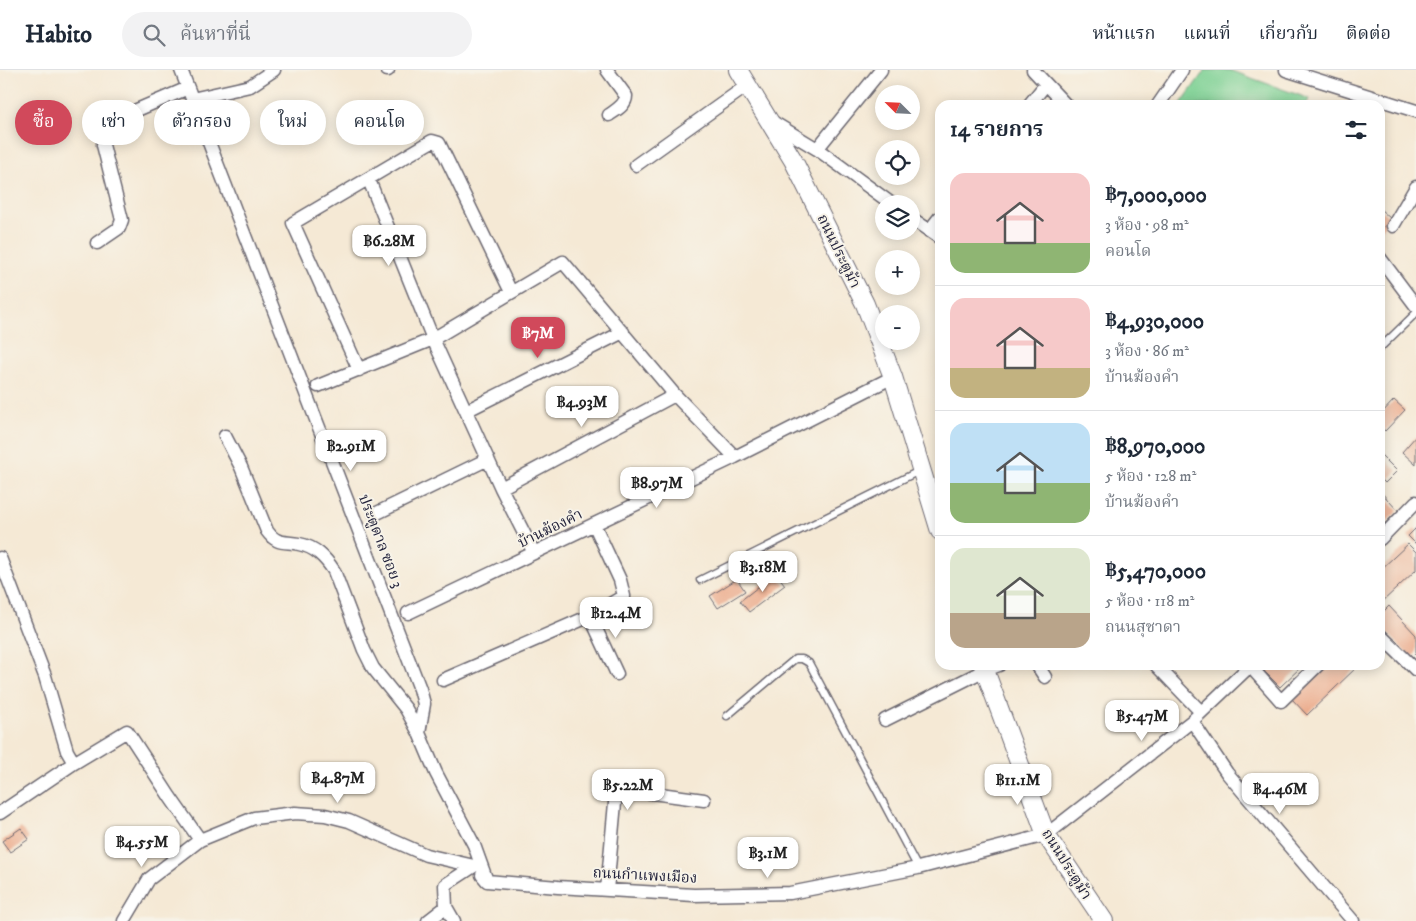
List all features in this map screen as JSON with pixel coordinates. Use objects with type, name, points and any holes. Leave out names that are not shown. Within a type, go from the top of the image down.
[{"type":"main road","name":"ถนนประตูม้า","points":[[738,70],[793,160],[865,304],[893,377],[922,469],[935,499]]},
{"type":"main road","name":"ถนนประตูม้า","points":[[990,670],[1046,835],[1104,921]]},
{"type":"street","name":"ประตูดาล ซอย 3","points":[[181,70],[420,689],[424,704],[419,733]]},
{"type":"street","points":[[97,243],[119,228],[122,220],[103,145],[104,137],[110,125],[116,119],[190,94],[250,86],[274,70]]},
{"type":"street","points":[[607,70],[626,96],[624,104],[609,115]]},
{"type":"street","points":[[817,149],[881,70]]},
{"type":"street","points":[[1161,100],[1182,70]]},
{"type":"street","points":[[1286,70],[1381,100]]},
{"type":"street","points":[[1034,71],[1061,100]]},
{"type":"street","points":[[1033,100],[1046,84]]},
{"type":"street","points":[[636,164],[748,85]]},
{"type":"street","points":[[1385,101],[1416,111]]},
{"type":"street","points":[[769,119],[817,149],[880,195]]},
{"type":"street","points":[[359,370],[294,224],[432,140],[439,143],[511,292]]},
{"type":"street","points":[[371,185],[433,339],[501,488],[534,554]]},
{"type":"street","points":[[1393,226],[1416,187]]},
{"type":"street","points":[[920,224],[935,234]]},
{"type":"street","points":[[318,386],[433,339],[564,262],[675,395],[735,456]]},
{"type":"street","points":[[1385,265],[1416,306]]},
{"type":"street","points":[[466,411],[623,332]]},
{"type":"street","name":"บ้านฆ้องคำ","points":[[408,612],[534,554],[893,377]]},
{"type":"street","points":[[501,488],[675,395]]},
{"type":"street","points":[[225,436],[241,467],[271,536],[278,541],[301,544],[314,550],[328,561],[334,571],[368,659],[406,709],[419,733],[436,773],[474,845],[487,881]]},
{"type":"street","points":[[375,514],[488,459]]},
{"type":"street","points":[[1385,534],[1416,502]]},
{"type":"street","points":[[443,680],[590,616],[624,596],[594,524]]},
{"type":"street","points":[[0,558],[45,676],[67,751],[74,763]]},
{"type":"street","points":[[590,616],[617,674]]},
{"type":"street","points":[[1385,640],[1416,670]]},
{"type":"street","points":[[885,720],[983,670]]},
{"type":"street","points":[[1040,670],[1045,677]]},
{"type":"street","points":[[1160,670],[1197,717],[1227,773],[1353,921]]},
{"type":"street","points":[[1046,835],[1197,717],[1247,670]]},
{"type":"street","points":[[1254,670],[1281,702],[1313,670]]},
{"type":"street","points":[[0,812],[74,763],[127,731],[200,840]]},
{"type":"street","points":[[607,890],[616,792],[638,791],[704,800]]},
{"type":"street","points":[[124,921],[149,879],[200,840],[254,818],[295,814],[325,815],[349,821],[426,855],[474,866],[487,881]]},
{"type":"street","name":"ถนนกำแพงเมือง","points":[[487,881],[694,895],[790,893],[918,868],[1046,835]]},
{"type":"street","points":[[454,921],[446,907],[445,885],[474,866]]},
{"type":"street","points":[[428,921],[446,907]]},
{"type":"lane","points":[[1385,343],[1416,313]]},
{"type":"lane","points":[[700,580],[922,469]]},
{"type":"lane","points":[[727,716],[795,659],[802,659],[809,663],[918,868]]},
{"type":"green space","points":[[1205,70],[1229,70],[1310,99],[1309,100],[1184,100]]},
{"type":"building","points":[[1385,214],[1391,219],[1385,226]]},
{"type":"building","points":[[1394,400],[1405,410],[1385,431],[1385,410]]},
{"type":"building","points":[[1416,436],[1416,465],[1402,452]]},
{"type":"building","points":[[1385,459],[1397,471],[1385,483]]},
{"type":"building","points":[[1385,497],[1398,511],[1385,523]]},
{"type":"building","points":[[1416,528],[1416,544],[1408,536]]},
{"type":"building","points":[[1408,544],[1416,552],[1416,570],[1385,599],[1385,565]]},
{"type":"building","points":[[776,573],[785,585],[749,612],[740,601]]},
{"type":"building","points":[[737,579],[745,591],[718,608],[710,596]]},
{"type":"building","points":[[1389,606],[1416,635],[1416,653],[1411,658],[1385,630],[1385,610]]},
{"type":"building","points":[[1265,670],[1298,670],[1280,687]]},
{"type":"building","points":[[1320,670],[1354,670],[1307,715],[1291,698]]},
{"type":"building","points":[[21,828],[29,839],[10,852],[2,841]]}]
